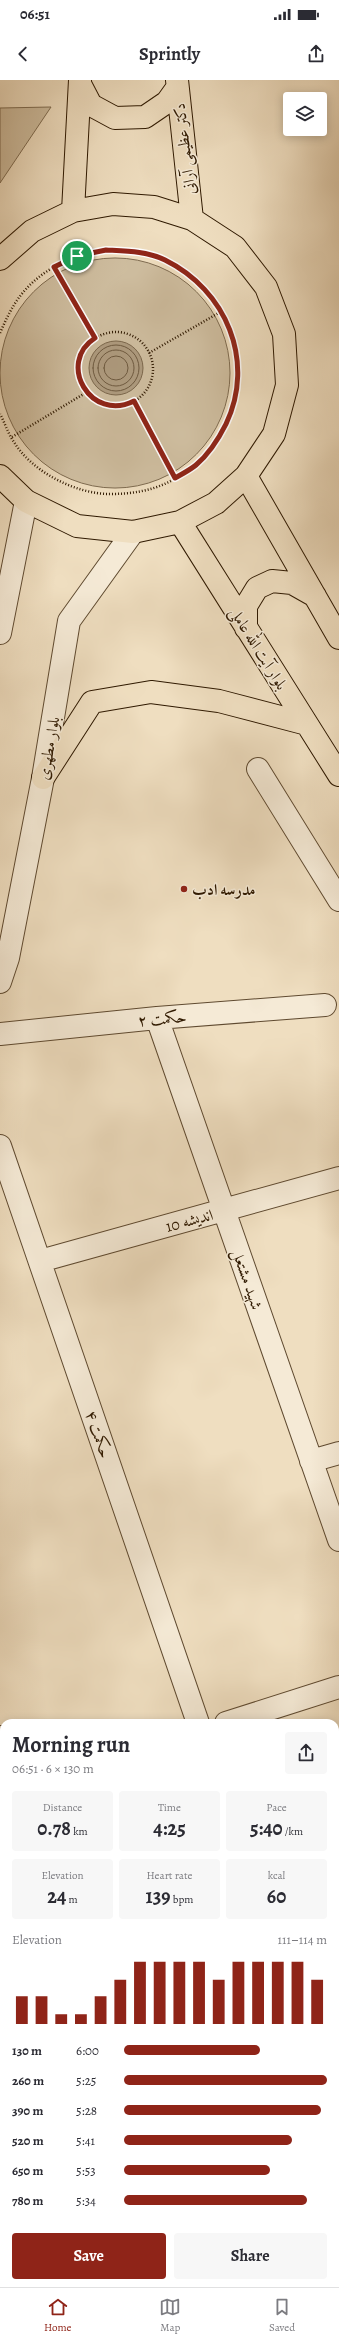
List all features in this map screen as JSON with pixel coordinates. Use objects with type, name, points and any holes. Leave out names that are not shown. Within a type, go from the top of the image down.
[{"type":"main road","points":[[80,82],[91,105],[114,118],[145,117],[167,102],[177,84]]},
{"type":"main road","points":[[73,212],[80,82]]},
{"type":"main road","name":"دکتر عظیمی آرانی","points":[[177,84],[192,219]]},
{"type":"main road","points":[[0,259],[32,231],[73,212],[113,204],[154,207],[192,219],[235,247],[266,286],[284,334],[286,385],[274,434],[246,476],[216,503],[180,522],[133,532],[77,526],[26,501],[0,476]]},
{"type":"main road","points":[[246,476],[339,638]]},
{"type":"main road","name":"بلوار آیت‌ الله عاملی","points":[[180,522],[339,775]]},
{"type":"main road","points":[[246,628],[246,606],[257,588],[272,581],[292,583],[315,596]]},
{"type":"main road","points":[[43,778],[92,702],[151,692],[219,701],[307,724]]},
{"type":"street","points":[[0,633],[26,501]]},
{"type":"street","name":"بلوار مطهری","points":[[0,982],[8,958],[43,778],[69,621],[133,532]]},
{"type":"street","points":[[258,769],[339,900]]},
{"type":"street","name":"حکمت ۲","points":[[0,1034],[157,1018],[325,1005]]},
{"type":"street","name":"شهید مشتعل","points":[[157,1018],[339,1540]]},
{"type":"street","name":"حکمت ۴","points":[[0,1146],[197,1719]]},
{"type":"street","name":"اندیشه 10","points":[[40,1260],[339,1178]]},
{"type":"street","points":[[311,1461],[339,1453]]},
{"type":"street","points":[[239,1719],[339,1687]]},
{"type":"path","points":[[0,333],[9,312],[26,288],[54,267],[77,256],[106,250],[135,251],[164,260],[190,275],[211,295],[222,311],[236,349],[239,378],[234,408],[218,439],[196,465],[167,484],[134,494],[100,494],[67,485],[38,468],[14,442],[0,414]]},
{"type":"path","points":[[54,267],[95,338]]},
{"type":"path","points":[[149,353],[222,311]]},
{"type":"path","points":[[114,332],[126,333],[137,338],[145,346],[149,353],[153,368],[151,380],[146,391],[134,401],[126,405],[114,406],[101,403],[82,386],[79,374],[79,362],[84,350],[95,338],[114,332]]},
{"type":"path","points":[[12,437],[87,392]]},
{"type":"path","points":[[134,401],[175,478]]},
{"type":"shaded area","points":[[51,107],[0,183],[0,108]]},
{"type":"shaded area","points":[[115,258],[137,260],[159,267],[188,284],[204,300],[216,319],[225,340],[228,351],[230,373],[228,395],[221,417],[204,446],[188,462],[169,474],[148,483],[137,486],[115,488],[93,486],[71,479],[42,462],[26,446],[14,427],[5,406],[2,395],[0,373],[2,351],[9,329],[26,300],[42,284],[61,272],[82,263],[93,260]]},
{"type":"water","points":[[116,341],[126,343],[135,349],[141,358],[143,368],[141,378],[135,387],[126,393],[116,395],[106,393],[97,387],[91,378],[89,368],[91,358],[97,349],[106,343]]},
{"type":"place","name":"مدرسه ادب","points":[[184,889]]},
{"type":"route","points":[[106,250],[135,251],[164,260],[190,275],[211,295],[227,321],[236,349],[239,378],[234,408],[218,439],[196,465],[175,478],[134,401],[126,405],[114,406],[101,403],[90,396],[82,386],[79,374],[79,362],[84,350],[95,338],[54,267],[77,256],[106,250]]}]
